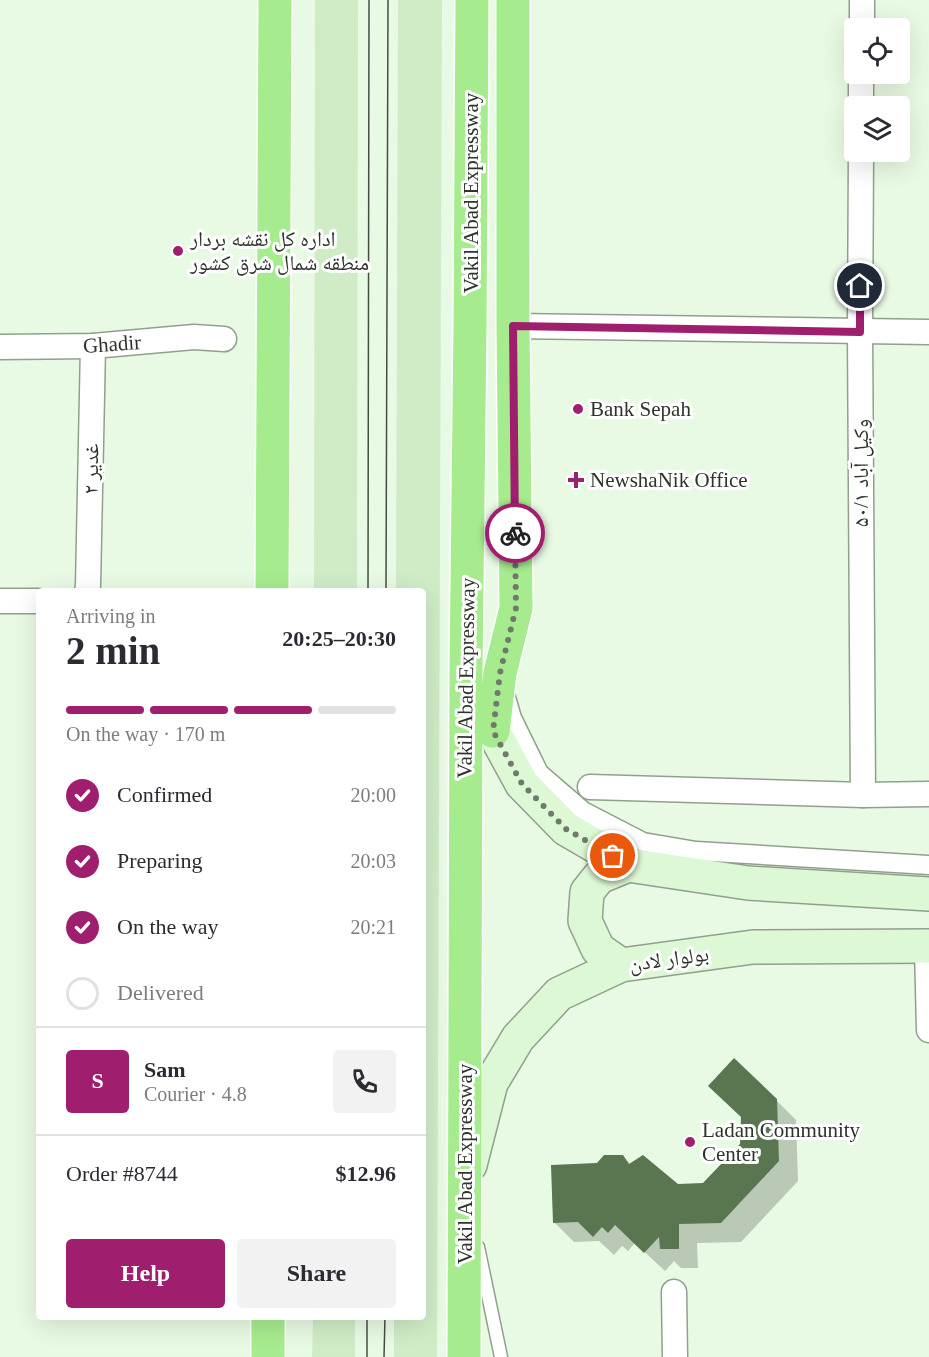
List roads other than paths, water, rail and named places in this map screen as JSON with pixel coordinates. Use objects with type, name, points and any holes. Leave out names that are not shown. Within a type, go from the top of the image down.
[{"type":"highway","points":[[272,588],[274,0]]},
{"type":"highway","points":[[493,731],[500,673],[516,608],[513,0]]},
{"type":"highway","name":"Vakil Abad Expressway","points":[[464,1357],[466,671],[473,3]]},
{"type":"highway","points":[[268,1320],[268,1357]]},
{"type":"main road","points":[[466,671],[493,731],[522,784],[566,829],[628,865],[748,883],[929,894]]},
{"type":"main road","points":[[621,966],[598,949],[585,921],[587,892],[599,877],[628,865]]},
{"type":"main road","name":"بولوار لادن","points":[[465,1184],[492,1083],[518,1038],[559,994],[621,966],[753,947],[928,946]]},
{"type":"street","points":[[862,0],[862,18]]},
{"type":"street","name":"وکیل آباد ۵۰/۱","points":[[861,162],[863,795]]},
{"type":"street","points":[[513,326],[929,332]]},
{"type":"street","name":"Ghadir","points":[[0,347],[93,346],[194,337],[224,339]]},
{"type":"street","name":"غدیر ۲","points":[[88,588],[93,346]]},
{"type":"street","points":[[502,512],[500,673],[512,718],[539,773],[583,811],[643,842],[696,851],[929,865]]},
{"type":"street","points":[[0,601],[36,601]]},
{"type":"street","points":[[590,787],[863,795],[929,794]]},
{"type":"street","points":[[928,946],[929,1030]]},
{"type":"street","points":[[674,1292],[675,1357]]},
{"type":"lane","points":[[465,1184],[501,1357]]},
{"type":"tram line","points":[[368,588],[369,0]]},
{"type":"tram line","points":[[386,588],[388,0]]},
{"type":"tram line","points":[[367,1320],[367,1357]]},
{"type":"tram line","points":[[384,1357],[385,1320]]},
{"type":"place","name":"اداره کل نقشه بردار منطقه شمال شرق کشور","points":[[178,251]]},
{"type":"place","name":"Bank Sepah","points":[[578,409]]},
{"type":"place","name":"NewshaNik Office","points":[[576,480]]},
{"type":"place","name":"Ladan Community Center","points":[[690,1142]]}]
